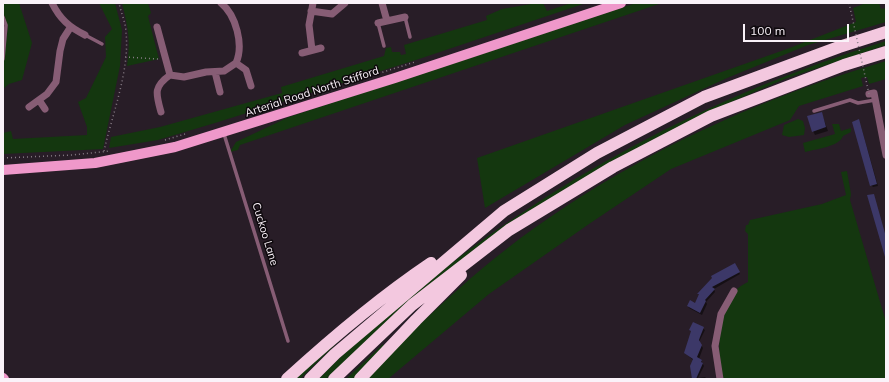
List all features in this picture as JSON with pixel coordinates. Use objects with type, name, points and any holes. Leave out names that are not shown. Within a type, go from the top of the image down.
[{"type":"highway","points":[[310,379],[341,349],[504,211],[597,152],[704,97],[839,47],[886,32]]},
{"type":"highway","points":[[334,379],[412,305],[509,230],[613,167],[711,116],[844,65],[886,52]]},
{"type":"highway","points":[[360,379],[416,320],[509,230]]},
{"type":"highway","points":[[287,379],[347,325],[402,282],[475,234]]},
{"type":"main road","name":"Arterial Road North Stifford","points":[[3,170],[81,165],[109,161],[175,147],[224,133],[622,3]]},
{"type":"street","points":[[52,3],[61,18],[70,28],[85,35]]},
{"type":"street","points":[[160,112],[156,94],[157,90],[164,80],[170,75],[184,77],[206,72],[224,71],[236,63],[239,48],[233,20],[230,13],[221,3]]},
{"type":"street","points":[[312,3],[309,25],[312,50]]},
{"type":"street","points":[[311,11],[332,14],[345,3]]},
{"type":"street","points":[[382,3],[387,21]]},
{"type":"street","points":[[378,24],[405,17]]},
{"type":"street","points":[[157,27],[164,60],[170,75]]},
{"type":"street","points":[[29,108],[47,94],[56,82],[61,45],[70,28]]},
{"type":"street","points":[[302,53],[321,48]]},
{"type":"street","points":[[236,63],[246,70],[251,86]]},
{"type":"street","points":[[215,72],[220,92]]},
{"type":"street","points":[[873,93],[886,155]]},
{"type":"street","points":[[39,100],[45,108]]},
{"type":"street","points":[[720,379],[715,346],[720,314],[734,291]]},
{"type":"lane","points":[[3,17],[6,25],[3,59]]},
{"type":"lane","points":[[405,17],[410,37]]},
{"type":"lane","points":[[378,24],[384,46]]},
{"type":"lane","points":[[85,35],[102,44]]},
{"type":"lane","points":[[814,111],[850,100],[858,102],[873,93]]},
{"type":"lane","name":"Cuckoo Lane","points":[[224,133],[288,341]]},
{"type":"path","points":[[104,151],[125,57],[126,31],[118,3]]},
{"type":"path","points":[[849,3],[873,93]]},
{"type":"path","points":[[125,57],[164,60]]},
{"type":"path","points":[[324,90],[421,60]]},
{"type":"path","points":[[161,141],[191,133]]},
{"type":"path","points":[[3,158],[72,155],[114,150]]},
{"type":"green space","points":[[3,3],[19,3],[32,43],[22,80],[9,84],[3,89],[3,67],[8,27],[3,13]]},
{"type":"green space","points":[[99,3],[115,3],[122,30],[120,66],[103,149],[3,154],[3,133],[11,131],[13,139],[87,135],[87,127],[78,102],[86,98],[106,57],[105,37],[112,29]]},
{"type":"green space","points":[[122,3],[148,3],[151,13],[148,16],[159,59],[127,66],[129,49],[128,34]]},
{"type":"green space","points":[[543,3],[547,11],[571,3],[586,3],[419,59],[215,123],[158,140],[109,148],[111,137],[160,127],[282,93],[281,87],[384,56],[386,48],[391,47],[392,52],[400,52],[401,55],[406,54],[404,45],[487,20],[486,16],[502,9]]},
{"type":"green space","points":[[636,3],[662,3],[240,145],[238,150],[230,152],[236,142],[289,117]]},
{"type":"green space","points":[[866,3],[879,3],[881,9],[886,8],[886,22],[808,45],[727,78],[625,125],[485,208],[477,158],[787,49],[856,22],[853,8]]},
{"type":"green space","points":[[886,41],[886,45],[785,79],[729,103],[590,175],[364,343],[326,379],[319,379],[374,327],[462,255],[575,179],[634,146],[695,115],[757,87]]},
{"type":"green space","points":[[886,61],[886,79],[869,84],[867,77],[861,78],[863,86],[799,106],[790,120],[671,169],[489,294],[388,379],[366,379],[435,310],[484,267],[535,228],[600,185],[678,142],[760,105],[844,74]]},
{"type":"green space","points":[[798,119],[803,121],[805,128],[804,135],[789,137],[782,135],[784,125]]},
{"type":"green space","points":[[832,124],[839,124],[841,131],[851,128],[851,132],[843,136],[837,143],[821,149],[805,152],[803,143],[835,134]]},
{"type":"green space","points":[[847,171],[851,194],[850,200],[886,322],[886,379],[724,379],[720,358],[720,332],[726,307],[731,297],[738,288],[748,282],[748,234],[745,231],[746,225],[748,225],[750,220],[822,204],[846,195],[841,172]]},
{"type":"green space","points":[[337,339],[339,341],[300,379],[293,379]]},
{"type":"green space","points":[[383,344],[384,346],[355,379],[346,379]]},
{"type":"building","points":[[822,112],[826,127],[812,132],[807,116]]},
{"type":"building","points":[[859,119],[877,184],[870,186],[852,122]]},
{"type":"building","points":[[874,194],[886,237],[886,257],[867,195]]},
{"type":"building","points":[[735,263],[740,272],[712,287],[715,289],[705,300],[706,301],[700,313],[687,306],[690,300],[695,303],[699,294],[697,294],[712,278],[711,276]]},
{"type":"building","points":[[693,322],[704,327],[699,340],[702,345],[697,357],[702,360],[701,362],[703,363],[696,379],[692,379],[690,366],[693,359],[684,353],[691,331],[689,330]]}]
